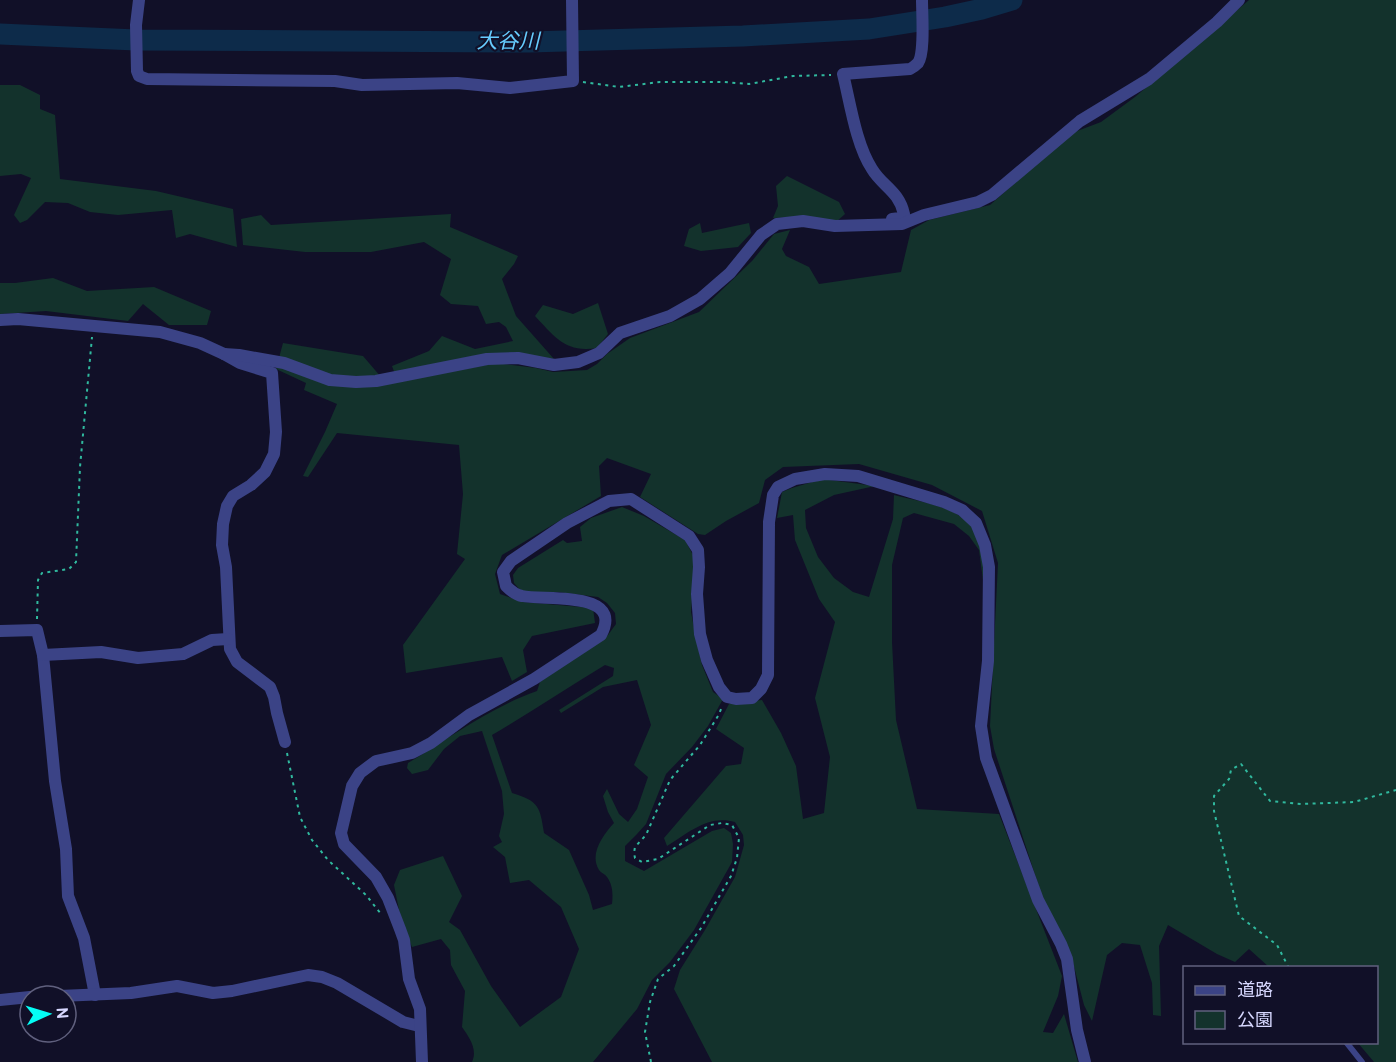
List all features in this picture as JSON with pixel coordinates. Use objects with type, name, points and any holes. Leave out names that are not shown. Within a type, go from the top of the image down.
[{"type":"street","points":[[139,0],[136,25],[137,71],[139,76],[147,79],[335,81],[362,85],[457,83],[510,88],[573,81],[572,0]]},
{"type":"street","points":[[874,226],[882,219],[900,218],[904,214],[903,206],[892,190],[872,170],[861,147],[843,74],[910,69],[917,64],[921,45],[922,0]]},
{"type":"street","points":[[224,354],[284,363],[330,380],[356,382],[376,381],[487,359],[518,358],[554,365],[578,363],[600,353],[620,333],[670,316],[700,299],[730,273],[761,235],[777,224],[803,221],[835,226],[902,224],[924,215],[978,202],[992,195],[1080,121],[1149,79],[1217,22],[1239,0]]},
{"type":"street","points":[[0,320],[18,319],[160,332],[200,343],[240,363],[272,373],[276,432],[274,454],[265,472],[251,485],[233,496],[227,506],[222,545],[226,567],[230,650],[237,662],[270,687],[285,742]]},
{"type":"street","points":[[422,1062],[420,1010],[409,979],[404,940],[388,898],[376,877],[344,844],[341,833],[352,786],[360,773],[376,761],[412,753],[469,715],[534,679],[601,635],[606,626],[605,615],[596,604],[559,598],[520,596],[506,586],[502,572],[511,561],[567,523],[609,501],[631,499],[689,536],[698,550],[697,594],[700,634],[707,660],[718,687],[727,697],[752,698],[761,690],[768,675],[769,522],[773,495],[778,487],[795,479],[825,474],[858,476],[944,502],[962,510],[976,523],[985,545],[989,567],[988,661],[981,726],[986,758],[1038,900],[1067,959],[1077,1030],[1085,1062]]},
{"type":"street","points":[[0,631],[37,630],[43,655],[55,781],[66,849],[68,896],[84,938],[95,995]]},
{"type":"street","points":[[43,655],[101,652],[138,658],[183,654],[212,640],[228,639]]},
{"type":"street","points":[[78,995],[131,993],[177,986],[213,993],[308,975],[337,983],[403,1022],[419,1026]]},
{"type":"street","points":[[0,1000],[18,999]]},
{"type":"lane","points":[[1348,1044],[1362,1062]]},
{"type":"path","points":[[573,81],[619,87],[660,82],[749,84],[793,76],[843,74]]},
{"type":"path","points":[[37,630],[38,580],[42,573],[69,569],[76,562],[80,466],[93,325]]},
{"type":"path","points":[[651,1062],[645,1032],[650,1002],[658,979],[674,966],[701,928],[730,876],[737,858],[739,838],[732,825],[722,823],[710,825],[658,859],[642,862],[635,858],[635,847],[646,835],[670,780],[700,745],[727,697]]},
{"type":"path","points":[[285,742],[300,817],[312,840],[328,860],[366,895],[385,921],[400,929]]},
{"type":"path","points":[[1288,966],[1277,945],[1239,916],[1214,811],[1214,796],[1229,779],[1231,770],[1241,764],[1270,801],[1300,804],[1354,802],[1396,790]]},
{"type":"green space","points":[[1249,0],[1396,0],[1396,1062],[1374,1062],[1359,1044],[1378,1044],[1378,966],[1268,966],[1249,949],[1235,962],[1168,925],[1159,946],[1161,1016],[1153,1015],[1152,983],[1140,945],[1122,943],[1107,955],[1092,1021],[1084,1005],[1071,955],[1042,896],[994,749],[990,726],[998,563],[982,511],[932,485],[859,464],[783,467],[765,480],[759,503],[705,535],[698,534],[640,497],[651,474],[607,458],[599,466],[601,496],[502,555],[495,574],[500,594],[523,602],[593,608],[595,623],[532,636],[523,650],[527,672],[512,681],[502,657],[406,673],[403,645],[465,559],[457,554],[463,494],[459,445],[337,433],[308,477],[303,476],[337,404],[304,390],[306,383],[276,369],[283,343],[363,356],[387,384],[496,363],[553,372],[587,370],[630,338],[699,312],[752,261],[774,234],[790,230],[782,249],[786,256],[809,267],[819,284],[901,272],[911,230],[929,220],[990,205],[1072,133],[1101,122],[1135,97]]},
{"type":"green space","points":[[0,85],[20,85],[40,95],[40,109],[55,115],[60,179],[156,191],[233,209],[237,247],[190,234],[176,238],[172,210],[118,215],[90,212],[68,203],[45,202],[27,220],[20,223],[14,215],[31,178],[21,174],[0,176]]},
{"type":"green space","points":[[787,176],[839,202],[845,214],[836,222],[801,217],[773,218],[778,206],[776,186]]},
{"type":"green space","points":[[451,214],[450,227],[518,256],[502,279],[516,316],[554,359],[520,354],[395,374],[392,366],[429,351],[442,336],[475,349],[513,341],[506,327],[499,322],[486,324],[478,306],[451,304],[440,295],[451,259],[424,242],[371,252],[305,252],[243,245],[241,219],[261,215],[271,225]]},
{"type":"green space","points":[[700,223],[702,233],[749,223],[751,233],[738,247],[701,251],[684,246],[689,229]]},
{"type":"green space","points":[[53,278],[87,291],[154,287],[211,311],[207,325],[169,325],[143,304],[128,321],[46,311],[0,314],[0,283]]},
{"type":"green space","points":[[598,303],[608,334],[597,348],[569,346],[555,337],[535,316],[543,305],[573,314]]},
{"type":"green space","points":[[822,479],[875,486],[834,495],[805,510],[806,528],[818,557],[834,578],[853,592],[869,597],[893,519],[894,495],[946,509],[964,519],[974,530],[982,554],[983,580],[979,550],[969,536],[954,524],[914,513],[903,518],[892,565],[892,642],[896,720],[917,809],[999,814],[1062,976],[1058,996],[1043,1032],[1053,1033],[1064,1014],[1078,1062],[712,1062],[674,989],[680,970],[735,877],[744,845],[743,835],[735,822],[725,820],[700,826],[667,846],[664,838],[726,766],[741,764],[744,748],[716,729],[729,704],[762,700],[796,766],[803,819],[824,813],[830,757],[815,698],[835,622],[819,599],[795,540],[793,515],[777,518],[782,492]]},
{"type":"green space","points":[[622,507],[644,516],[685,540],[693,555],[691,612],[702,665],[713,692],[723,699],[708,726],[666,774],[646,824],[625,846],[625,861],[644,871],[712,831],[724,828],[731,833],[732,862],[694,930],[670,962],[652,980],[637,1009],[593,1062],[472,1062],[473,1048],[462,1027],[465,991],[451,965],[450,950],[441,939],[412,947],[401,920],[394,885],[400,870],[443,856],[462,896],[449,922],[460,930],[491,986],[520,1027],[561,997],[579,949],[561,907],[529,880],[510,883],[505,857],[493,847],[502,842],[499,836],[504,814],[502,791],[482,731],[460,736],[444,749],[428,770],[412,774],[407,768],[408,763],[486,714],[537,691],[540,682],[608,635],[616,624],[615,613],[598,597],[558,592],[522,592],[514,583],[513,575],[518,568],[563,540],[567,543],[582,541],[580,527],[591,518]],"holes":[[[605,665],[614,668],[613,676],[559,710],[561,713],[603,687],[637,680],[651,725],[634,765],[648,777],[637,809],[628,822],[619,814],[607,789],[603,796],[614,823],[596,851],[596,864],[610,883],[612,904],[593,910],[589,895],[569,850],[544,833],[537,806],[528,799],[512,793],[492,735]]]},
{"type":"waterway","name":"大谷川","points":[[0,34],[136,40],[529,42],[743,36],[869,29],[945,17],[1012,0]]}]
